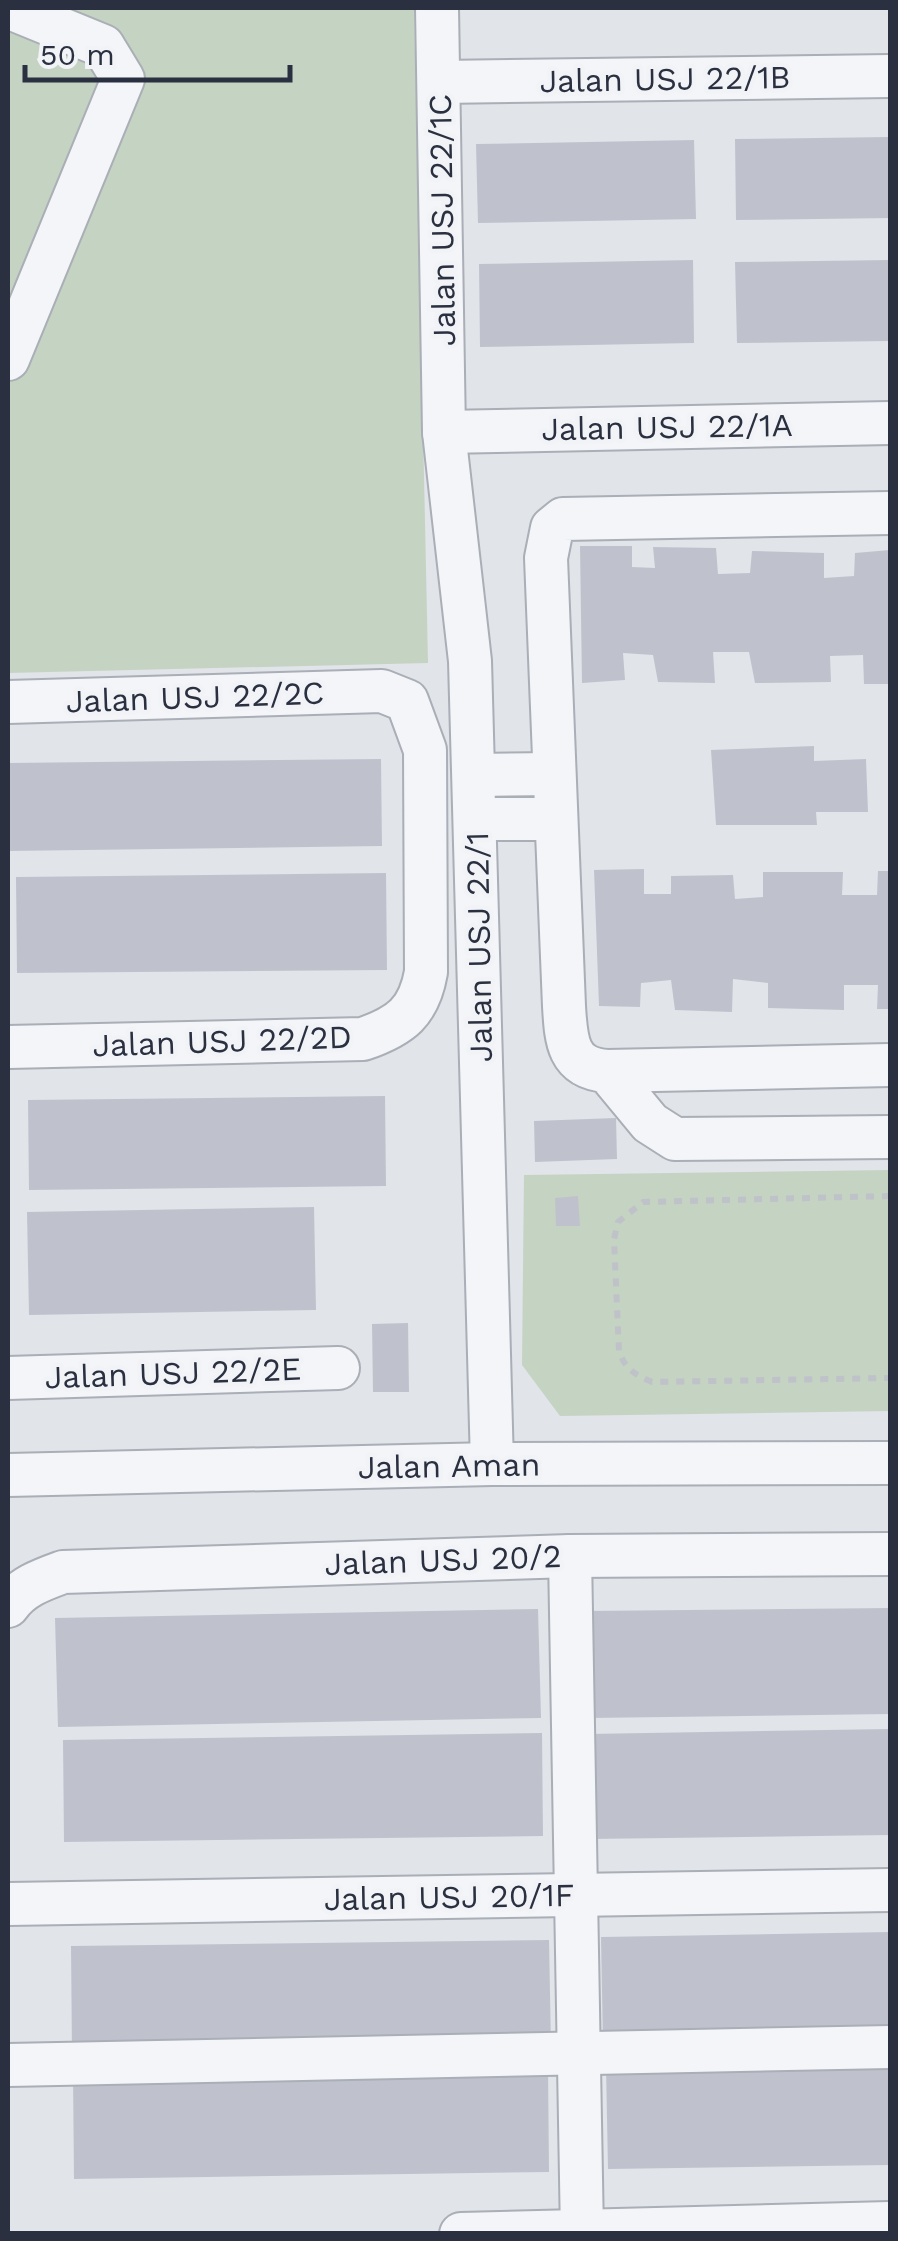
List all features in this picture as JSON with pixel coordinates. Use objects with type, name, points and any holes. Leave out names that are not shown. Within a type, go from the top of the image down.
[{"type":"street","points":[[8,359],[123,79],[103,46],[10,8]]},
{"type":"street","name":"Jalan USJ 22/1C","points":[[438,8],[444,432]]},
{"type":"street","name":"Jalan USJ 22/1B","points":[[440,82],[890,76]]},
{"type":"street","name":"Jalan USJ 22/1A","points":[[444,432],[890,423]]},
{"type":"street","name":"Jalan USJ 22/1","points":[[444,432],[468,622],[492,1464]]},
{"type":"street","points":[[890,513],[563,519],[552,528],[546,558],[566,1041],[579,1064],[588,1070],[608,1072],[890,1065]]},
{"type":"street","name":"Jalan USJ 22/2C","points":[[8,702],[382,691],[407,701],[425,750],[426,972],[422,998]]},
{"type":"street","points":[[474,775],[554,774]]},
{"type":"street","points":[[476,819],[556,819]]},
{"type":"street","name":"Jalan USJ 22/2D","points":[[8,1046],[363,1039],[390,1030],[411,1014],[422,998]]},
{"type":"street","points":[[608,1072],[650,1123],[675,1139],[890,1136]]},
{"type":"street","name":"Jalan USJ 22/2E","points":[[8,1378],[338,1368]]},
{"type":"street","name":"Jalan Aman","points":[[8,1475],[492,1464],[890,1462]]},
{"type":"street","name":"Jalan USJ 20/2","points":[[8,1606],[26,1588],[63,1572],[570,1556],[890,1554]]},
{"type":"street","points":[[570,1556],[582,2232]]},
{"type":"street","name":"Jalan USJ 20/1F","points":[[8,1904],[890,1890]]},
{"type":"street","points":[[8,2065],[890,2047]]},
{"type":"street","points":[[462,2234],[890,2223]]},
{"type":"path","points":[[890,1196],[643,1202],[618,1222],[614,1239],[619,1351],[624,1364],[637,1376],[652,1382],[890,1378]]},
{"type":"green space","points":[[8,8],[414,8],[428,663],[8,673]]},
{"type":"green space","points":[[890,1170],[890,1411],[560,1416],[522,1365],[524,1175]]},
{"type":"building","points":[[890,137],[890,218],[736,220],[735,139]]},
{"type":"building","points":[[694,140],[696,219],[478,223],[476,144]]},
{"type":"building","points":[[693,260],[694,343],[480,347],[479,264]]},
{"type":"building","points":[[890,260],[890,341],[737,343],[735,262]]},
{"type":"building","points":[[580,546],[632,546],[632,567],[655,568],[653,547],[716,548],[718,574],[750,573],[752,551],[824,553],[824,578],[854,576],[855,553],[890,550],[890,684],[864,684],[863,655],[830,656],[831,682],[755,683],[749,652],[713,652],[715,683],[658,682],[653,655],[623,653],[625,680],[582,683]]},
{"type":"building","points":[[814,746],[814,761],[866,759],[868,812],[816,812],[817,825],[716,825],[711,750]]},
{"type":"building","points":[[381,759],[382,846],[8,851],[8,763]]},
{"type":"building","points":[[644,869],[644,894],[671,894],[671,876],[733,875],[735,899],[763,897],[763,872],[843,872],[842,895],[877,895],[878,871],[890,871],[890,1009],[877,1009],[878,985],[844,985],[844,1010],[768,1008],[768,983],[733,979],[732,1012],[675,1010],[671,980],[641,983],[640,1007],[599,1006],[594,870]]},
{"type":"building","points":[[386,873],[387,970],[17,973],[16,877]]},
{"type":"building","points":[[385,1096],[386,1186],[29,1190],[28,1100]]},
{"type":"building","points":[[616,1118],[617,1159],[535,1162],[534,1121]]},
{"type":"building","points":[[578,1196],[580,1226],[556,1226],[555,1198]]},
{"type":"building","points":[[314,1207],[316,1310],[29,1315],[27,1212]]},
{"type":"building","points":[[408,1323],[409,1392],[373,1392],[372,1324]]},
{"type":"building","points":[[890,1608],[890,1714],[589,1718],[587,1611]]},
{"type":"building","points":[[538,1609],[541,1718],[58,1727],[55,1618]]},
{"type":"building","points":[[890,1729],[890,1835],[590,1839],[588,1734]]},
{"type":"building","points":[[542,1733],[543,1836],[64,1842],[63,1740]]},
{"type":"building","points":[[890,1932],[890,2040],[603,2044],[601,1937]]},
{"type":"building","points":[[549,1940],[551,2047],[72,2053],[71,1946]]},
{"type":"building","points":[[890,2063],[890,2165],[608,2169],[606,2067]]},
{"type":"building","points":[[548,2068],[549,2172],[74,2179],[73,2074]]}]
